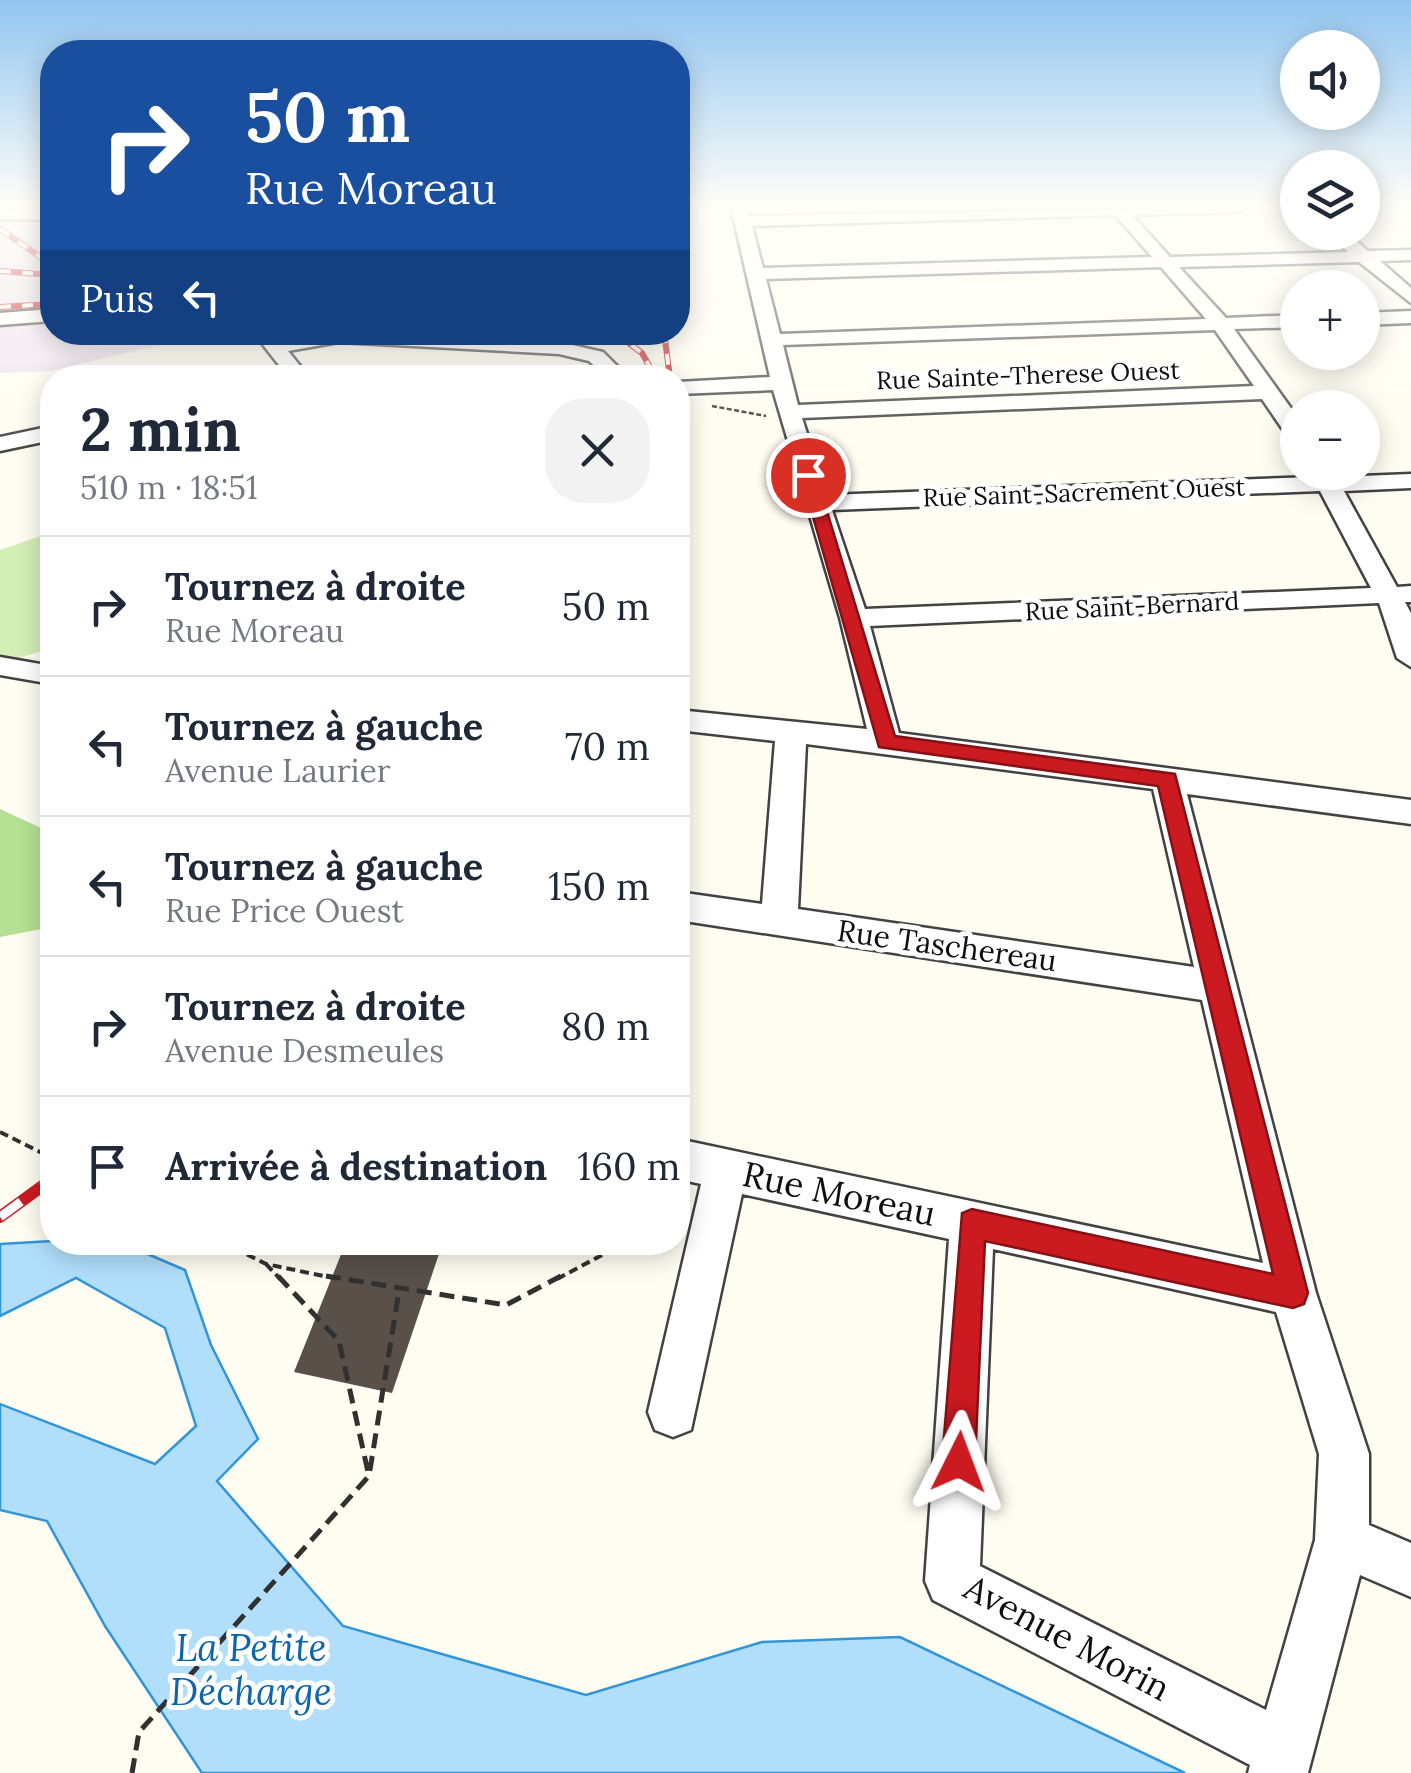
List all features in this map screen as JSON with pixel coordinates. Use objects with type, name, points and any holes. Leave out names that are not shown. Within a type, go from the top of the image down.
[{"type":"street","points":[[756,290],[790,416],[854,618],[886,742]]},
{"type":"street","points":[[1190,290],[1280,407]]},
{"type":"street","points":[[0,320],[40,315]]},
{"type":"street","points":[[1380,318],[1411,317]]},
{"type":"street","points":[[769,340],[1280,322]]},
{"type":"street","points":[[272,345],[289,365]]},
{"type":"street","points":[[504,345],[559,348],[596,356],[605,365]]},
{"type":"street","points":[[690,387],[782,383]]},
{"type":"street","name":"Rue Sainte-Therese Ouest","points":[[790,416],[1270,392]]},
{"type":"street","points":[[0,444],[40,435]]},
{"type":"street","name":"Rue Saint-Sacrement Ouest","points":[[817,504],[1280,479]]},
{"type":"street","name":"Rue Saint-Sacrement Ouest","points":[[1380,480],[1411,481]]},
{"type":"street","points":[[1333,490],[1399,594],[1411,658]]},
{"type":"street","name":"Rue Saint-Bernard","points":[[854,618],[1399,594]]},
{"type":"street","points":[[0,666],[40,672]]},
{"type":"street","points":[[690,721],[886,742],[1411,812]]},
{"type":"street","points":[[779,921],[791,731]]},
{"type":"street","points":[[1167,780],[1293,1293],[1344,1454],[1342,1540],[1281,1762]]},
{"type":"street","name":"Rue Taschereau","points":[[690,908],[1216,986]]},
{"type":"street","name":"Rue Moreau","points":[[690,1161],[1293,1293]]},
{"type":"street","points":[[673,1412],[726,1169]]},
{"type":"street","name":"Avenue Morin","points":[[972,1223],[952,1581],[1281,1762]]},
{"type":"street","points":[[1342,1540],[1411,1570]]},
{"type":"path","points":[[690,394],[722,411],[790,416]]},
{"type":"path","points":[[0,1132],[40,1152]]},
{"type":"path","points":[[248,1255],[266,1264],[399,1291],[506,1304],[602,1255]]},
{"type":"path","points":[[266,1264],[339,1341],[369,1476]]},
{"type":"path","points":[[132,1773],[139,1732],[369,1476],[399,1291]]},
{"type":"shaded area","points":[[0,290],[40,290],[40,345],[159,345],[76,365],[40,365],[40,371],[0,373]]},
{"type":"green space","points":[[40,536],[40,652],[12,660],[0,658],[0,550]]},
{"type":"green space","points":[[0,809],[40,827],[40,929],[0,937]]},
{"type":"water","name":"La Petite Décharge","points":[[40,1242],[40,1255],[150,1255],[185,1270],[211,1345],[258,1439],[217,1481],[343,1626],[586,1695],[762,1642],[900,1637],[1185,1773],[202,1773],[105,1626],[47,1521],[0,1510],[0,1404],[155,1464],[196,1426],[165,1328],[76,1278],[0,1316],[0,1244]]},
{"type":"building","points":[[341,1255],[439,1255],[392,1393],[294,1372]]},
{"type":"railway","points":[[0,307],[40,305]]},
{"type":"railway","points":[[631,345],[649,365]]},
{"type":"railway","points":[[666,345],[668,365]]},
{"type":"railway","points":[[0,1217],[40,1188]]},
{"type":"route","points":[[808,475],[854,618],[886,742],[1167,780],[1293,1293],[972,1223],[959,1462]]}]
